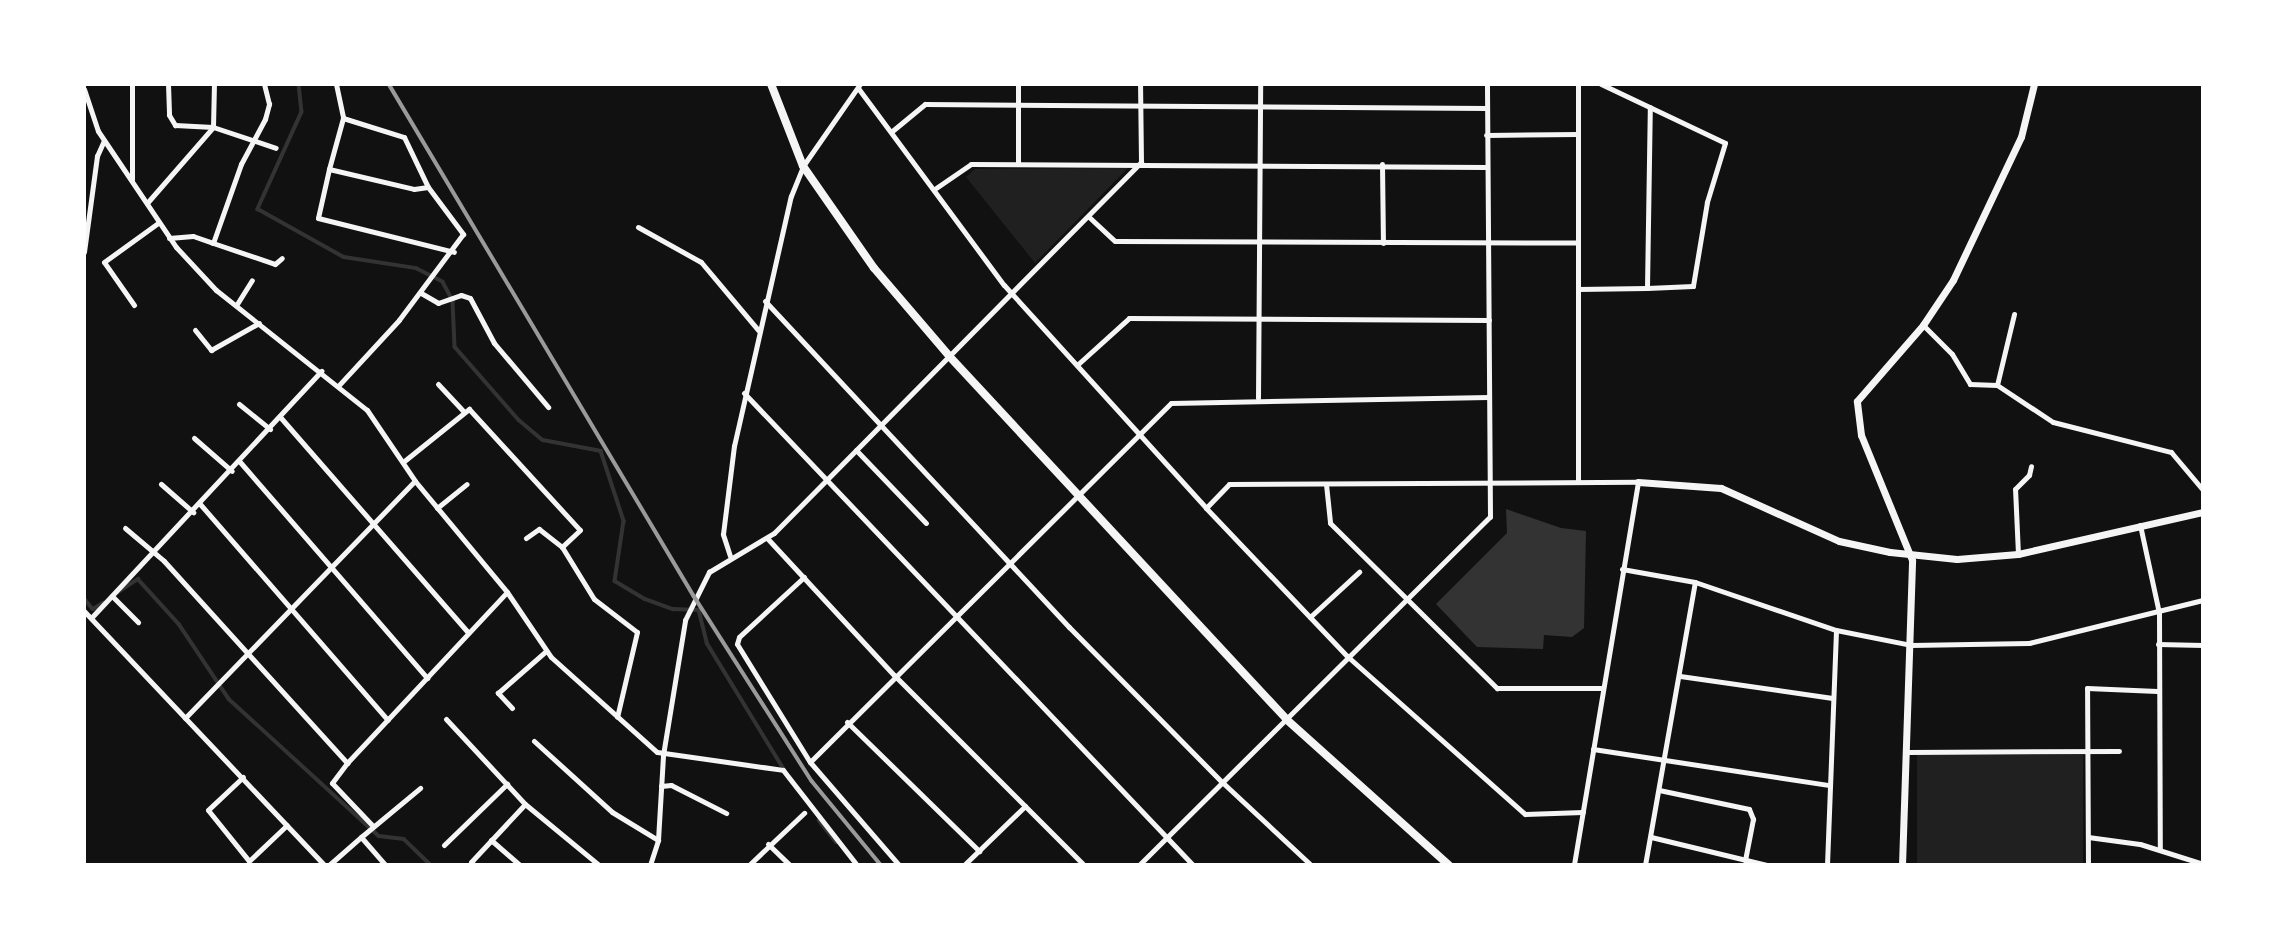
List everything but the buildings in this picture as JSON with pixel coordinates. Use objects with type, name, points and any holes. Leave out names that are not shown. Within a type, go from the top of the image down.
[{"type":"main road","points":[[771,84],[803,166],[874,268],[950,357],[1075,495],[1286,719],[1449,865]]},
{"type":"street","points":[[132,84],[132,180]]},
{"type":"street","points":[[168,84],[172,123],[213,127],[256,139],[276,148]]},
{"type":"street","points":[[146,203],[213,127],[214,84]]},
{"type":"street","points":[[213,243],[241,164],[256,139],[269,104],[264,84]]},
{"type":"street","points":[[336,84],[343,118],[318,218],[454,251]]},
{"type":"street","points":[[1018,84],[1018,164]]},
{"type":"street","points":[[650,865],[658,840],[663,755],[687,611],[709,572],[730,556],[767,538],[1090,217],[1141,162],[1140,84]]},
{"type":"street","points":[[1258,398],[1261,319],[1260,84]]},
{"type":"street","points":[[1139,865],[1490,517],[1487,84]]},
{"type":"street","points":[[1578,84],[1578,482]]},
{"type":"street","points":[[1578,289],[1693,286],[1707,202],[1725,143],[1601,84]]},
{"type":"street","points":[[1902,865],[1911,645],[1911,554],[1865,447],[1856,409],[1863,388],[1923,325],[1953,280],[2021,137],[2034,84]]},
{"type":"street","points":[[730,556],[724,546],[724,521],[744,393],[765,302],[803,166],[859,86],[1013,294],[1206,508],[1347,656],[1525,814],[1583,812]]},
{"type":"street","points":[[84,89],[104,141],[169,238],[216,290],[339,385],[372,416],[415,481],[507,592],[546,651],[617,718],[663,755],[780,769],[857,865]]},
{"type":"street","points":[[891,132],[925,104],[1487,108]]},
{"type":"street","points":[[1647,288],[1650,107]]},
{"type":"street","points":[[339,385],[421,293],[462,241],[462,231],[428,187],[399,133],[343,118]]},
{"type":"street","points":[[1486,135],[1578,134]]},
{"type":"street","points":[[84,252],[97,156],[104,141]]},
{"type":"street","points":[[936,188],[971,164],[1141,162],[1486,167]]},
{"type":"street","points":[[1381,164],[1383,243]]},
{"type":"street","points":[[329,169],[414,189],[428,187]]},
{"type":"street","points":[[1090,217],[1115,241],[1578,243]]},
{"type":"street","points":[[134,305],[104,262],[158,223]]},
{"type":"street","points":[[638,227],[701,262],[758,330]]},
{"type":"street","points":[[169,238],[193,236],[275,264],[282,258]]},
{"type":"street","points":[[237,304],[252,280]]},
{"type":"street","points":[[421,293],[438,303],[461,295],[470,298],[494,343],[548,407]]},
{"type":"street","points":[[765,302],[1009,564],[1222,782],[1311,865]]},
{"type":"street","points":[[1997,385],[2014,314]]},
{"type":"street","points":[[1077,365],[1129,318],[1489,320]]},
{"type":"street","points":[[195,330],[211,350],[259,323]]},
{"type":"street","points":[[1923,325],[1952,354],[1970,384],[1997,385],[2053,422],[2171,452],[2203,490]]},
{"type":"street","points":[[91,618],[232,471],[321,371]]},
{"type":"street","points":[[438,384],[464,412]]},
{"type":"street","points":[[744,393],[824,483],[1193,865]]},
{"type":"street","points":[[810,762],[1075,495],[1175,401],[1489,397]]},
{"type":"street","points":[[239,404],[270,429]]},
{"type":"street","points":[[403,462],[469,409],[580,530],[562,547]]},
{"type":"street","points":[[281,418],[468,632]]},
{"type":"street","points":[[194,438],[232,471]]},
{"type":"street","points":[[856,450],[926,523]]},
{"type":"street","points":[[240,462],[427,678]]},
{"type":"street","points":[[2018,554],[2015,489],[2029,475],[2031,466]]},
{"type":"street","points":[[185,719],[415,481]]},
{"type":"street","points":[[1574,865],[1637,482]]},
{"type":"street","points":[[1206,508],[1229,484],[1637,482],[1721,488],[1816,533],[1911,554],[1957,559],[2018,554],[2203,512]]},
{"type":"street","points":[[161,484],[193,512]]},
{"type":"street","points":[[437,508],[467,484]]},
{"type":"street","points":[[1326,484],[1329,523],[1409,596],[1497,688],[1603,688]]},
{"type":"street","points":[[200,504],[388,720]]},
{"type":"street","points":[[2140,526],[2158,613],[2160,849]]},
{"type":"street","points":[[125,527],[154,553],[347,763]]},
{"type":"street","points":[[526,538],[539,529],[562,547],[594,599],[637,632],[617,718]]},
{"type":"street","points":[[767,538],[894,675],[1084,865]]},
{"type":"street","points":[[1622,569],[1695,582],[1836,630],[1911,645],[2029,643],[2203,600]]},
{"type":"street","points":[[1310,617],[1359,572]]},
{"type":"street","points":[[804,577],[737,644],[810,762],[899,865]]},
{"type":"street","points":[[1645,865],[1695,582]]},
{"type":"street","points":[[373,826],[332,783],[347,763],[507,592]]},
{"type":"street","points":[[112,596],[138,622]]},
{"type":"street","points":[[84,611],[326,865],[420,788]]},
{"type":"street","points":[[1827,865],[1836,630]]},
{"type":"street","points":[[2158,644],[2203,645]]},
{"type":"street","points":[[512,708],[498,693],[546,651]]},
{"type":"street","points":[[1679,676],[1832,698]]},
{"type":"street","points":[[2088,865],[2087,688],[2157,691]]},
{"type":"street","points":[[446,719],[526,804],[591,862],[599,865]]},
{"type":"street","points":[[847,722],[979,851]]},
{"type":"street","points":[[534,741],[612,812],[658,840]]},
{"type":"street","points":[[1593,749],[1829,785]]},
{"type":"street","points":[[1907,752],[2119,751]]},
{"type":"street","points":[[243,777],[208,810],[249,861],[287,825]]},
{"type":"street","points":[[444,845],[507,784]]},
{"type":"street","points":[[661,786],[671,785],[726,813]]},
{"type":"street","points":[[1659,790],[1749,809],[1753,819],[1745,860]]},
{"type":"street","points":[[474,865],[471,862],[526,804]]},
{"type":"street","points":[[964,865],[1026,806]]},
{"type":"street","points":[[750,865],[768,844],[804,813]]},
{"type":"street","points":[[360,837],[385,865]]},
{"type":"street","points":[[1651,837],[1767,865]]},
{"type":"street","points":[[2088,837],[2160,849],[2203,864]]},
{"type":"street","points":[[491,840],[520,865]]},
{"type":"street","points":[[768,844],[790,865]]},
{"type":"shaded area","points":[[1128,168],[1035,263],[966,177],[975,169]]},
{"type":"shaded area","points":[[1506,509],[1561,528],[1586,531],[1584,628],[1572,637],[1544,635],[1543,649],[1477,647],[1436,604],[1507,533]]},
{"type":"shaded area","points":[[1917,755],[2083,755],[2083,865],[1917,865]]},
{"type":"waterway","points":[[299,84],[302,112],[258,209],[344,257],[416,268],[443,282],[453,301],[455,347],[519,420],[543,440],[601,451],[624,521],[615,581],[645,599],[673,609],[699,610],[707,643],[785,771]]},
{"type":"waterway","points":[[118,592],[138,579],[179,624],[229,699],[379,836],[404,839],[431,865]]},
{"type":"waterway","points":[[84,598],[93,609],[103,603]]},
{"type":"waterway","points":[[819,820],[836,842]]},
{"type":"railway","points":[[389,84],[694,596],[812,781],[881,865]]}]
